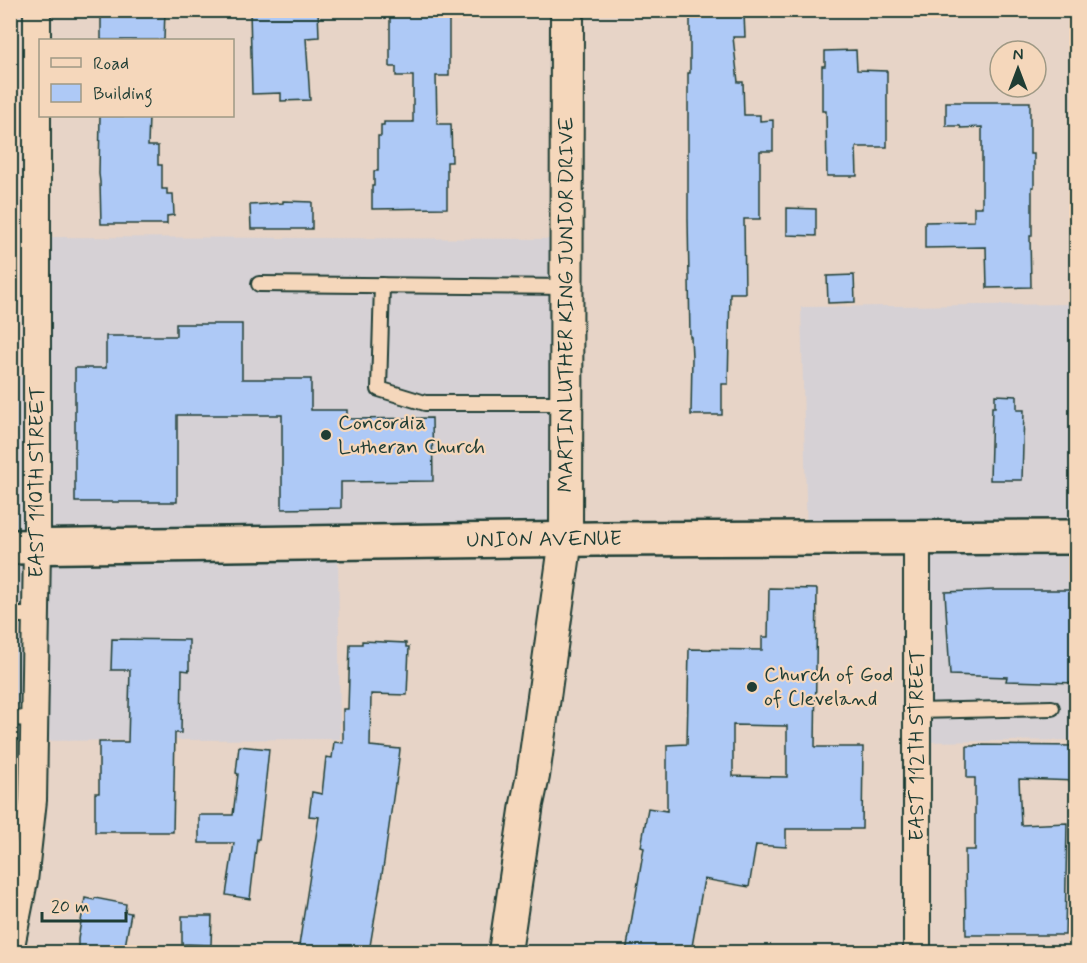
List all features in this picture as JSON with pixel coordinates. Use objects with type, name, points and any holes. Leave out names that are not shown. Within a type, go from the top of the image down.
[{"type":"main road","name":"UNION AVENUE","points":[[24,547],[566,539],[1077,537]]},
{"type":"street","name":"EAST 110TH STREET","points":[[10,951],[24,881],[33,800],[22,719],[36,615],[24,547],[37,10]]},
{"type":"street","name":"MARTIN LUTHER KING JUNIOR DRIVE","points":[[505,952],[533,776],[566,539],[567,10]]},
{"type":"street","name":"EAST 112TH STREET","points":[[917,538],[917,952]]},
{"type":"lane","points":[[259,284],[566,287]]},
{"type":"lane","points":[[382,285],[379,389],[425,403],[566,403]]},
{"type":"lane","points":[[10,615],[36,615]]},
{"type":"lane","points":[[917,711],[1052,708]]},
{"type":"shaded area","points":[[37,237],[567,239],[566,539],[338,543],[340,739],[11,741],[10,377],[36,377]]},
{"type":"shaded area","points":[[1076,304],[1076,740],[917,742],[917,538],[807,538],[801,307]]},
{"type":"building","points":[[101,10],[165,10],[164,39],[101,39]]},
{"type":"building","points":[[250,10],[318,10],[319,37],[306,38],[310,100],[281,101],[281,93],[252,94]]},
{"type":"building","points":[[390,10],[449,10],[449,76],[436,76],[437,124],[451,124],[452,162],[447,162],[447,208],[372,209],[372,186],[374,186],[374,171],[378,171],[378,136],[381,136],[381,125],[384,125],[384,122],[413,122],[413,76],[396,76],[396,67],[390,67]]},
{"type":"building","points":[[690,10],[735,10],[735,14],[744,14],[745,37],[733,37],[738,82],[743,82],[744,115],[760,115],[760,121],[773,120],[773,151],[760,151],[760,219],[744,219],[745,293],[730,293],[728,384],[722,384],[722,415],[691,415],[692,357],[688,219]]},
{"type":"building","points":[[856,50],[857,70],[887,71],[887,147],[856,147],[857,176],[827,176],[826,111],[822,111],[822,66],[825,66],[825,51]]},
{"type":"building","points":[[946,102],[1030,102],[1030,154],[1034,154],[1032,236],[1030,236],[1031,287],[987,288],[986,247],[925,248],[925,222],[974,221],[974,207],[982,207],[982,127],[946,126]]},
{"type":"building","points":[[100,117],[149,117],[148,146],[158,146],[158,165],[162,165],[162,189],[167,189],[167,194],[173,194],[174,215],[167,216],[167,224],[101,224]]},
{"type":"building","points":[[283,201],[312,202],[312,229],[251,229],[250,205],[283,203]]},
{"type":"building","points":[[787,208],[816,209],[816,236],[787,235]]},
{"type":"building","points":[[854,275],[855,302],[828,303],[827,276]]},
{"type":"building","points":[[176,324],[242,324],[242,379],[311,379],[311,410],[347,410],[347,419],[432,418],[433,481],[341,482],[341,508],[282,509],[282,415],[177,415],[177,502],[75,502],[75,368],[106,368],[106,336],[176,336]]},
{"type":"building","points":[[995,395],[1017,396],[1017,410],[1024,410],[1022,480],[990,480],[992,407],[995,407]]},
{"type":"building","points":[[769,588],[817,589],[815,747],[863,747],[862,829],[786,829],[786,847],[756,845],[749,887],[704,879],[691,952],[626,952],[644,848],[641,847],[648,808],[667,811],[667,745],[687,744],[689,649],[762,650],[762,637],[768,637]],"holes":[[[733,725],[787,726],[787,777],[733,776]]]},
{"type":"building","points":[[1077,590],[1077,683],[1006,681],[1007,677],[950,675],[945,592]]},
{"type":"building","points":[[112,639],[189,640],[189,671],[182,670],[181,733],[175,733],[173,832],[95,832],[95,793],[99,793],[99,742],[128,742],[130,670],[111,670]]},
{"type":"building","points":[[362,641],[406,643],[406,647],[409,647],[407,695],[371,694],[370,746],[400,749],[369,952],[298,952],[319,817],[309,816],[312,792],[322,794],[326,757],[332,758],[334,742],[343,743],[343,709],[348,709],[350,644],[362,644]]},
{"type":"building","points":[[239,746],[269,749],[250,899],[226,895],[234,843],[199,843],[199,815],[233,815]]},
{"type":"building","points":[[967,746],[1077,746],[1077,781],[1019,779],[1021,825],[1067,823],[1065,935],[966,935],[965,850],[975,850],[975,778],[967,778]]},
{"type":"building","points":[[85,898],[126,904],[125,912],[131,913],[124,952],[78,952]]},
{"type":"building","points":[[182,916],[212,916],[211,945],[182,944]]},
{"type":"place","name":"Concordia Lutheran Church","points":[[326,435]]},
{"type":"place","name":"Church of God of Cleveland","points":[[752,687]]}]
